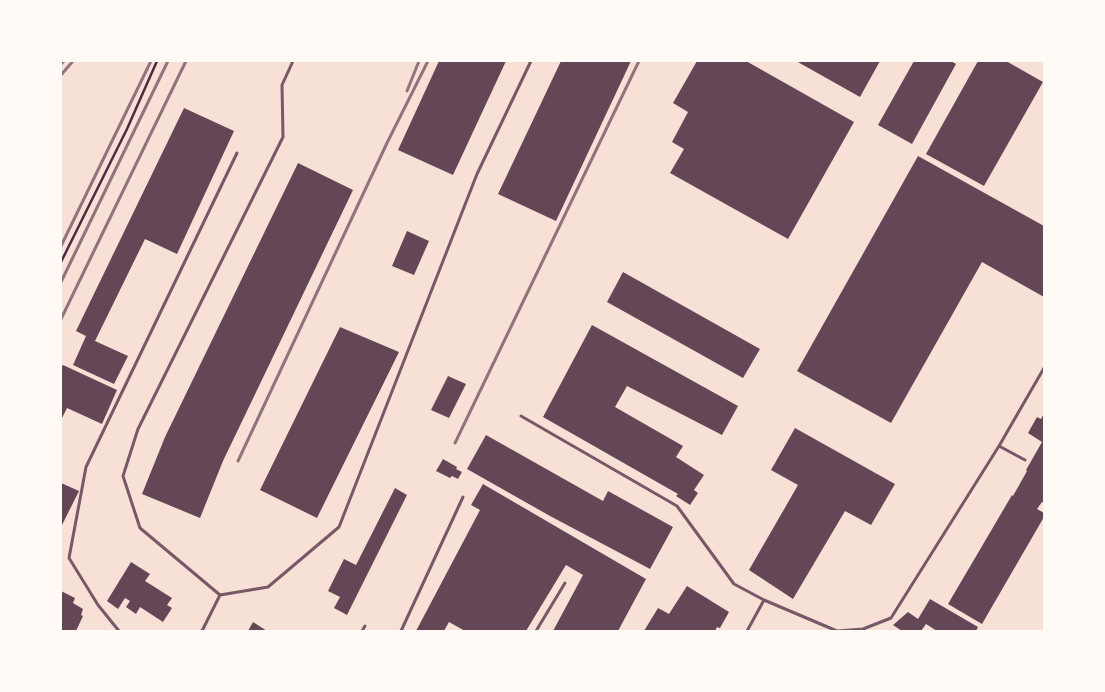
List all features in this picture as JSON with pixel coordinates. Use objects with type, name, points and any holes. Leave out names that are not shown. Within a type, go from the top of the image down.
[{"type":"lane","points":[[293,61],[282,86],[283,137],[138,429],[123,476],[140,528],[220,595],[268,587],[339,527],[477,174],[531,61]]},
{"type":"lane","points":[[119,631],[98,605],[69,558],[86,467],[237,153]]},
{"type":"lane","points":[[521,416],[677,506],[734,584],[764,600],[837,631],[864,629],[891,618],[999,446],[1044,368]]},
{"type":"lane","points":[[999,446],[1025,460]]},
{"type":"lane","points":[[401,631],[463,497]]},
{"type":"lane","points":[[536,631],[565,583]]},
{"type":"lane","points":[[202,631],[220,595]]},
{"type":"lane","points":[[747,631],[764,600]]},
{"type":"lane","points":[[362,631],[365,626]]},
{"type":"path","points":[[61,262],[126,129],[157,61]]},
{"type":"building","points":[[439,61],[506,61],[453,175],[398,150]]},
{"type":"building","points":[[561,61],[631,61],[556,221],[498,194]]},
{"type":"building","points":[[697,61],[746,61],[854,122],[788,239],[670,173],[684,149],[672,142],[688,112],[673,103]]},
{"type":"building","points":[[796,61],[880,61],[860,97]]},
{"type":"building","points":[[914,61],[951,61],[956,64],[912,144],[878,125]]},
{"type":"building","points":[[978,61],[1006,61],[1043,82],[984,186],[926,154]]},
{"type":"building","points":[[184,108],[234,131],[177,254],[145,239],[95,341],[128,356],[114,384],[73,365],[86,336],[76,331]]},
{"type":"building","points":[[918,156],[1044,226],[1044,297],[982,262],[891,423],[797,371]]},
{"type":"building","points":[[298,163],[353,190],[223,461],[200,518],[142,494],[165,437]]},
{"type":"building","points":[[407,231],[429,241],[414,275],[392,266]]},
{"type":"building","points":[[623,272],[760,349],[743,378],[607,302]]},
{"type":"building","points":[[592,325],[738,406],[722,435],[627,386],[615,407],[683,446],[676,457],[704,475],[694,490],[698,493],[690,505],[676,496],[678,494],[543,417]]},
{"type":"building","points":[[340,327],[399,352],[317,518],[260,490]]},
{"type":"building","points":[[63,365],[117,390],[102,424],[67,408],[62,418],[61,417],[61,368]]},
{"type":"building","points":[[448,376],[466,384],[449,418],[431,410]]},
{"type":"building","points":[[1044,413],[1044,503],[1042,502],[1037,509],[1044,513],[1044,517],[982,624],[948,604],[1012,495],[1013,496],[1042,442],[1028,433],[1037,417],[1041,419]]},
{"type":"building","points":[[795,428],[895,484],[871,525],[845,511],[793,599],[749,570],[798,485],[771,470]]},
{"type":"building","points":[[486,435],[603,501],[608,491],[673,527],[650,569],[550,516],[467,469]]},
{"type":"building","points":[[443,459],[457,467],[456,469],[462,472],[458,479],[452,476],[450,478],[436,471]]},
{"type":"building","points":[[61,483],[79,491],[61,527]]},
{"type":"building","points":[[483,484],[646,579],[618,631],[553,631],[583,575],[566,565],[526,631],[465,631],[449,622],[444,631],[416,631],[480,510],[471,505]]},
{"type":"building","points":[[395,488],[407,495],[347,615],[334,608],[340,597],[328,591],[344,559],[356,565]]},
{"type":"building","points":[[131,562],[150,574],[145,581],[172,598],[167,605],[172,608],[163,622],[140,607],[136,614],[126,607],[130,601],[125,598],[118,609],[107,601]]},
{"type":"building","points":[[687,586],[729,612],[720,628],[717,627],[715,631],[644,631],[658,608],[669,614]]},
{"type":"building","points":[[61,591],[75,598],[73,603],[83,609],[81,615],[83,616],[76,631],[61,631]]},
{"type":"building","points":[[930,599],[978,627],[976,631],[937,631],[926,624],[921,631],[902,631],[893,625],[908,612],[918,619]]},
{"type":"building","points":[[253,622],[267,631],[248,631]]},
{"type":"railway","points":[[61,64],[64,61]]},
{"type":"railway","points":[[61,75],[73,61]]},
{"type":"railway","points":[[61,246],[151,61]]},
{"type":"railway","points":[[61,282],[168,61]]},
{"type":"railway","points":[[61,319],[186,61]]},
{"type":"railway","points":[[407,91],[419,61]]},
{"type":"railway","points":[[238,461],[387,143],[428,61]]},
{"type":"railway","points":[[455,443],[639,61]]}]
